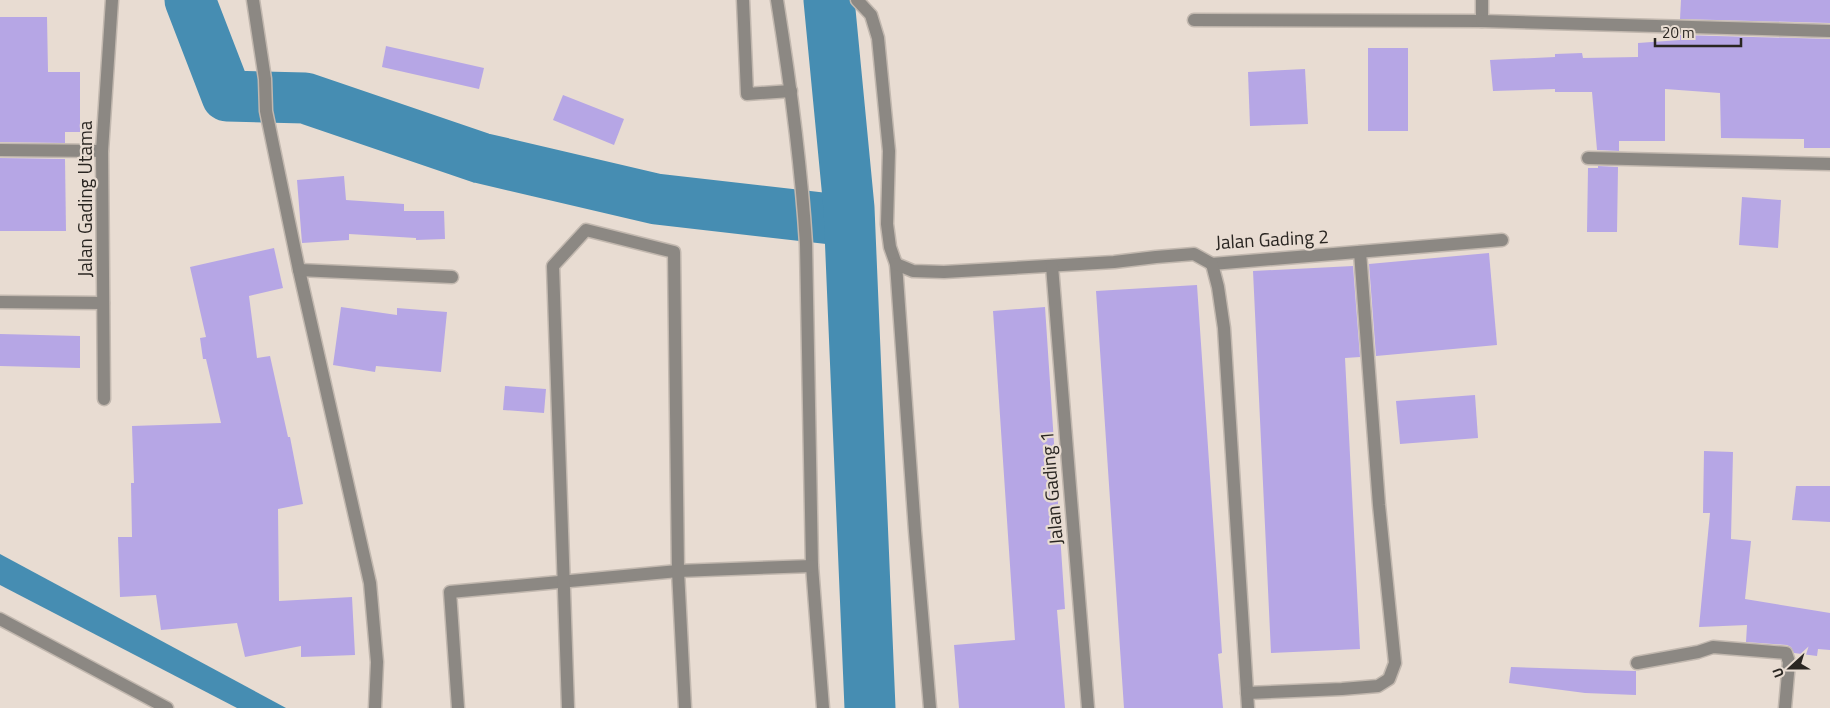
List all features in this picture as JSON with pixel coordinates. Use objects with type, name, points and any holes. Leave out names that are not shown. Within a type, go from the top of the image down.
[{"type":"street","name":"Jalan Gading Utama","points":[[104,399],[102,151],[112,0]]},
{"type":"street","points":[[253,0],[265,79],[266,111],[299,270],[370,583],[377,662],[375,708]]},
{"type":"street","points":[[743,0],[747,94],[791,91]]},
{"type":"street","points":[[777,0],[791,91],[803,197],[806,244],[812,566],[822,708]]},
{"type":"street","points":[[858,0],[871,15],[878,38],[888,151],[887,224],[890,247],[896,264],[914,521],[930,708]]},
{"type":"street","points":[[1482,0],[1482,21]]},
{"type":"street","points":[[1194,20],[1482,21],[1830,31]]},
{"type":"street","points":[[0,150],[102,151]]},
{"type":"street","points":[[1588,158],[1830,164]]},
{"type":"street","points":[[568,708],[553,266],[586,230],[674,252],[678,572],[684,708]]},
{"type":"street","name":"Jalan Gading 2","points":[[896,264],[913,271],[944,272],[1114,262],[1156,256],[1194,254],[1212,264],[1502,240]]},
{"type":"street","points":[[1247,693],[1378,686],[1389,679],[1395,663],[1379,504],[1360,252]]},
{"type":"street","points":[[1212,264],[1218,287],[1224,328],[1248,708]]},
{"type":"street","name":"Jalan Gading 1","points":[[1052,266],[1088,708]]},
{"type":"street","points":[[299,270],[452,277]]},
{"type":"street","points":[[0,302],[103,303]]},
{"type":"street","points":[[458,708],[450,592],[678,572],[812,566]]},
{"type":"street","points":[[0,619],[167,708]]},
{"type":"street","points":[[1637,663],[1698,652],[1713,647],[1786,653],[1790,662],[1785,708]]},
{"type":"water","points":[[0,554],[286,708],[237,708],[0,585]]},
{"type":"building","points":[[1681,0],[1830,0],[1830,23],[1680,19]]},
{"type":"building","points":[[0,17],[47,17],[48,72],[80,72],[80,132],[65,132],[65,143],[0,142]]},
{"type":"building","points":[[1680,35],[1830,39],[1830,148],[1804,148],[1804,139],[1721,138],[1720,93],[1665,89],[1665,141],[1619,141],[1619,151],[1597,150],[1592,92],[1555,92],[1555,89],[1493,91],[1490,60],[1555,57],[1555,54],[1582,53],[1583,58],[1638,57],[1638,43],[1680,40]]},
{"type":"building","points":[[386,46],[484,68],[479,89],[382,67]]},
{"type":"building","points":[[1368,48],[1408,48],[1408,131],[1368,131]]},
{"type":"building","points":[[1305,69],[1308,124],[1250,126],[1248,72]]},
{"type":"building","points":[[563,95],[624,119],[614,145],[553,120]]},
{"type":"building","points":[[0,158],[65,159],[66,231],[0,231]]},
{"type":"building","points":[[1598,166],[1618,167],[1617,232],[1587,232],[1588,168],[1598,168]]},
{"type":"building","points":[[344,176],[346,200],[404,204],[404,211],[444,211],[445,239],[416,240],[416,238],[349,234],[349,240],[302,243],[297,180]]},
{"type":"building","points":[[1742,197],[1781,200],[1778,248],[1739,245]]},
{"type":"building","points":[[274,248],[283,288],[249,296],[257,358],[270,356],[288,437],[290,437],[303,504],[278,509],[279,601],[352,597],[355,655],[301,657],[301,646],[245,657],[237,623],[161,630],[156,595],[120,597],[118,537],[132,537],[131,483],[134,483],[132,426],[221,423],[206,359],[203,359],[200,338],[206,337],[190,267]]},
{"type":"building","points":[[1489,253],[1497,345],[1376,356],[1369,264]]},
{"type":"building","points":[[1353,266],[1360,357],[1345,358],[1360,649],[1271,653],[1253,271]]},
{"type":"building","points":[[1197,285],[1222,653],[1218,654],[1223,708],[1124,708],[1096,291]]},
{"type":"building","points":[[341,307],[397,315],[397,308],[447,312],[441,372],[376,366],[375,372],[333,365]]},
{"type":"building","points":[[1045,307],[1065,609],[1057,610],[1065,708],[959,708],[954,645],[1015,640],[993,311]]},
{"type":"building","points":[[0,334],[80,336],[80,368],[0,366]]},
{"type":"building","points":[[505,386],[546,389],[544,413],[503,410]]},
{"type":"building","points":[[1475,395],[1478,438],[1400,444],[1396,401]]},
{"type":"building","points":[[1704,451],[1733,452],[1731,539],[1751,541],[1745,599],[1830,613],[1830,650],[1818,649],[1817,656],[1794,653],[1791,647],[1787,645],[1746,642],[1747,625],[1699,627],[1710,513],[1703,513]]},
{"type":"building","points":[[1796,486],[1830,486],[1830,522],[1792,520]]},
{"type":"building","points":[[1511,667],[1636,671],[1636,695],[1585,693],[1509,683]]},
{"type":"waterway","points":[[190,0],[227,96],[305,98],[481,158],[656,199],[849,221]]},
{"type":"waterway","points":[[829,0],[849,208],[870,708]]}]
